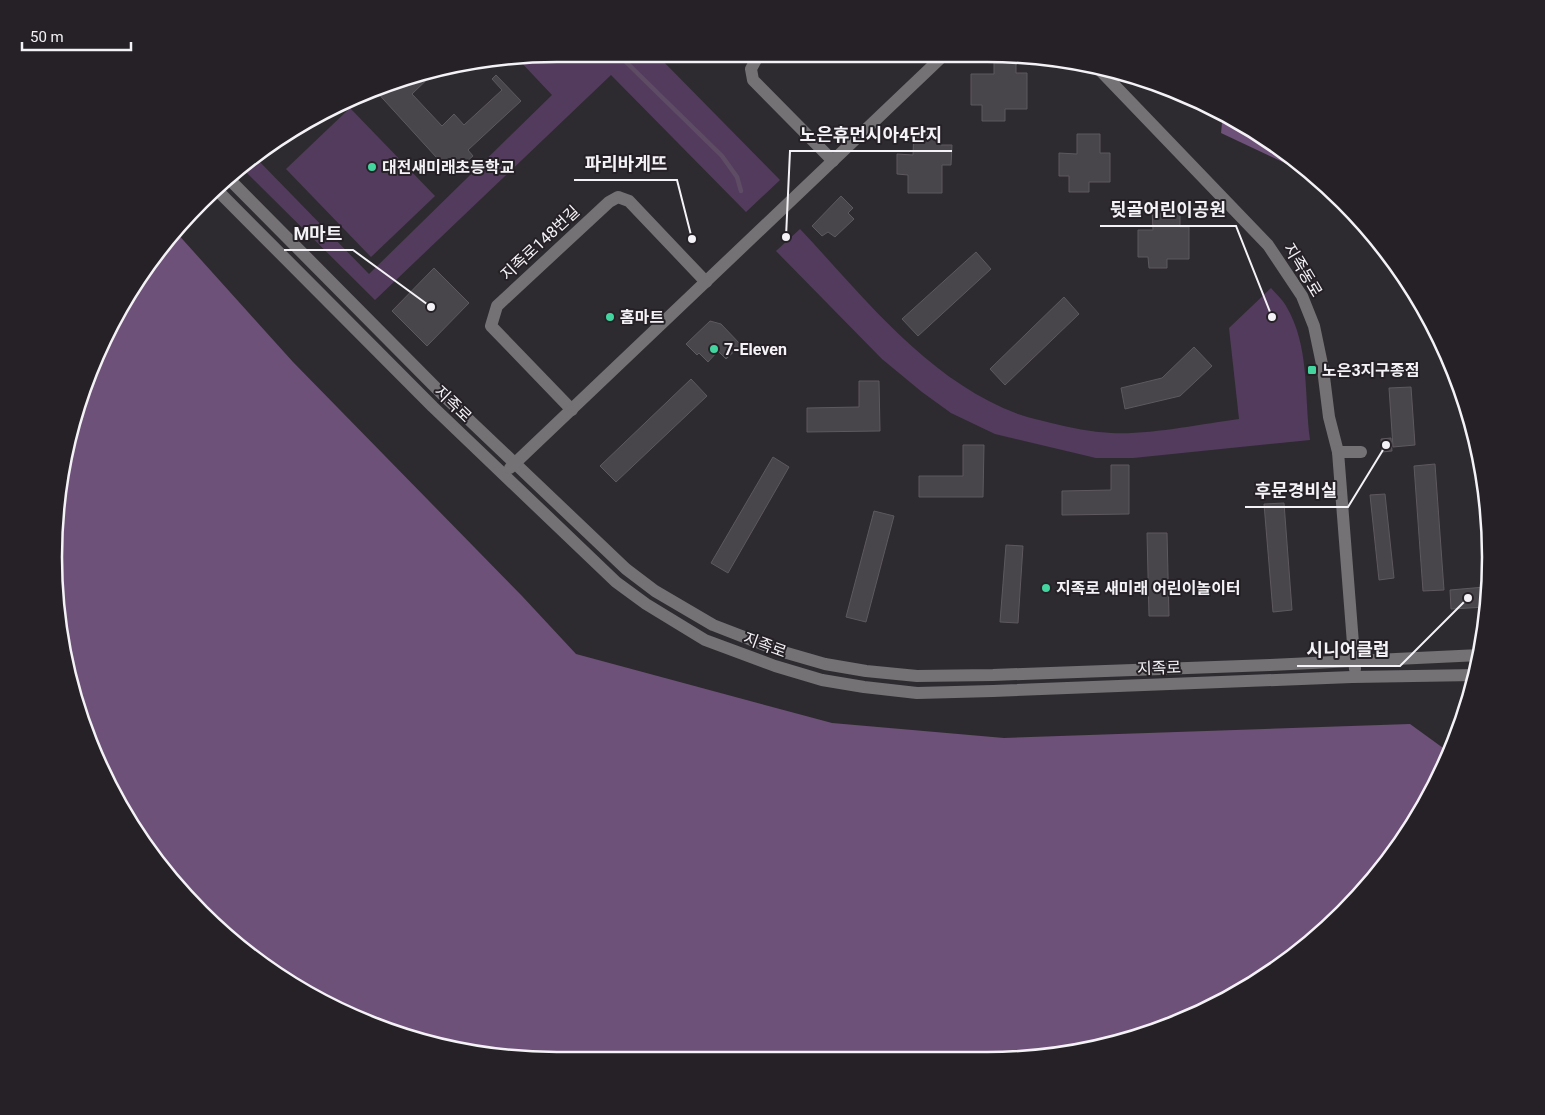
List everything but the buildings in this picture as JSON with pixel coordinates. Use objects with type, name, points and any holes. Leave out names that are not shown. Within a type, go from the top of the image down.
[{"type":"street","points":[[755,62],[751,69],[753,80],[833,161]]},
{"type":"street","points":[[503,475],[937,62]]},
{"type":"street","name":"지족동로","points":[[1106,77],[1268,245],[1302,296],[1314,326],[1323,369],[1329,417],[1338,452],[1356,676]]},
{"type":"street","name":"지족로","points":[[233,183],[444,396],[626,569],[655,591],[713,625],[780,651],[825,664],[866,671],[917,676],[993,675],[1473,655]]},
{"type":"street","name":"지족로","points":[[221,194],[433,407],[595,563],[616,582],[646,604],[706,640],[775,666],[822,680],[916,693],[1356,676],[1468,675]]},
{"type":"street","name":"지족로148번길","points":[[572,410],[491,326],[497,306],[609,202],[618,197],[629,201],[706,282]]},
{"type":"street","points":[[1338,452],[1361,452]]},
{"type":"shaded area","points":[[558,62],[664,62],[780,180],[746,212],[611,75],[375,300],[247,173],[260,162],[369,274],[552,95],[523,64]]},
{"type":"shaded area","points":[[350,108],[435,196],[371,257],[286,169]]},
{"type":"shaded area","points":[[1222,122],[1263,146],[1289,165],[1221,133]]},
{"type":"shaded area","points":[[800,229],[899,334],[955,380],[985,399],[1018,414],[1066,427],[1096,432],[1126,433],[1175,429],[1239,419],[1229,328],[1271,288],[1286,306],[1294,321],[1299,337],[1305,371],[1310,440],[1133,458],[1096,458],[995,434],[951,413],[882,359],[776,251]]},
{"type":"shaded area","points":[[180,237],[293,362],[522,596],[576,654],[832,723],[1004,738],[1410,724],[1444,749],[1416,805],[1399,833],[1360,884],[1314,930],[1263,969],[1206,1001],[1177,1015],[1147,1026],[1116,1036],[1084,1043],[1020,1051],[988,1052],[558,1052],[525,1051],[461,1043],[429,1036],[368,1015],[310,986],[282,969],[231,930],[207,908],[185,884],[146,833],[129,805],[100,747],[79,686],[72,654],[67,622],[62,558],[67,493],[72,461],[79,429],[89,398],[100,368],[114,339],[146,282]]},
{"type":"waterway","points":[[626,62],[722,156],[737,177],[741,191]]},
{"type":"place","name":"대전새미래초등학교","points":[[372,167]]},
{"type":"place","name":"노은휴먼시아4단지","points":[[786,237]]},
{"type":"place","name":"파리바게뜨","points":[[692,239]]},
{"type":"place","name":"M마트","points":[[431,307]]},
{"type":"place","name":"홈마트","points":[[610,317]]},
{"type":"place","name":"뒷골어린이공원","points":[[1272,317]]},
{"type":"place","name":"7-Eleven","points":[[714,349]]},
{"type":"place","name":"노은3지구종점","points":[[1312,370]]},
{"type":"place","name":"후문경비실","points":[[1386,445]]},
{"type":"place","name":"지족로 새미래 어린이놀이터","points":[[1046,588]]},
{"type":"place","name":"시니어클럽","points":[[1468,598]]}]
